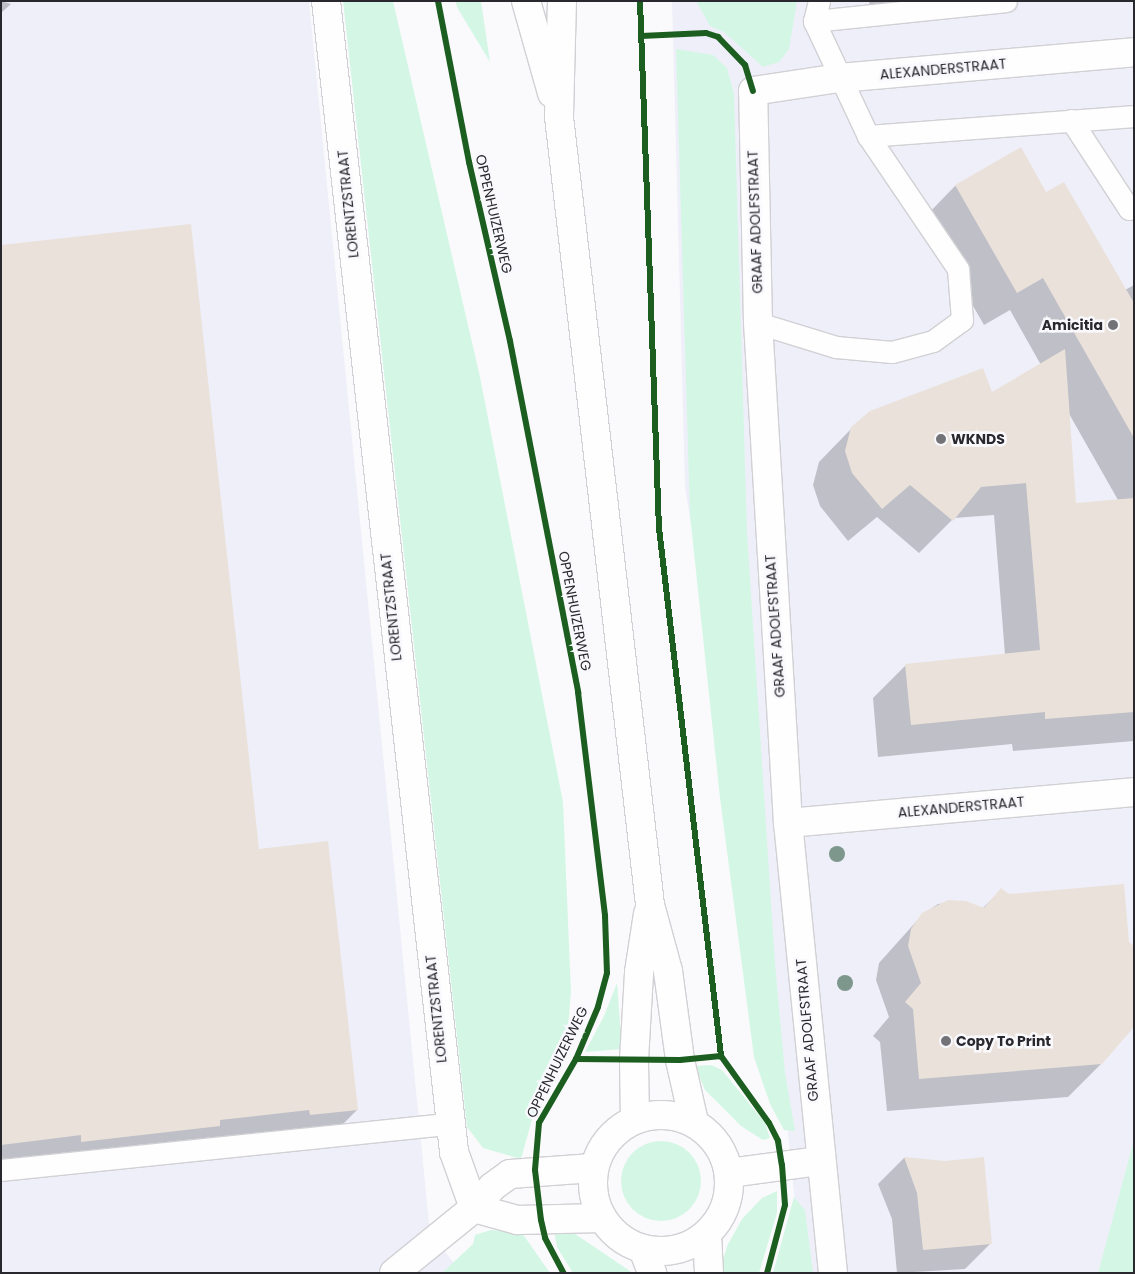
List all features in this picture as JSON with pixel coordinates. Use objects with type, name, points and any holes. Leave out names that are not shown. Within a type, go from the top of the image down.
[{"type":"street","name":"LORENTZSTRAAT","points":[[326,1],[448,1124],[454,1152],[474,1208]]},
{"type":"street","points":[[526,1],[559,116]]},
{"type":"street","points":[[562,1],[559,116],[650,905],[668,971],[680,1060],[694,1122]]},
{"type":"street","name":"ALEXANDERSTRAAT","points":[[753,91],[839,78],[1134,52]]},
{"type":"street","name":"GRAAF ADOLFSTRAAT","points":[[753,91],[758,324],[788,823],[820,1161],[833,1273]]},
{"type":"street","name":"ALEXANDERSTRAAT","points":[[788,823],[1134,792]]},
{"type":"street","points":[[635,1119],[634,1060],[639,972],[650,905]]},
{"type":"street","points":[[655,1114],[675,1115],[694,1122],[711,1135],[723,1153],[729,1173],[726,1206],[707,1234],[688,1246],[673,1250],[648,1261],[620,1238],[602,1218],[593,1194],[594,1168],[602,1147],[616,1130],[635,1119],[655,1114]]},
{"type":"street","points":[[729,1173],[820,1161]]},
{"type":"street","points":[[394,1273],[474,1208],[492,1187],[510,1174],[594,1168]]},
{"type":"street","points":[[474,1208],[517,1220],[602,1218]]},
{"type":"street","points":[[707,1234],[710,1273]]},
{"type":"lane","points":[[758,324],[836,347],[892,352],[934,341],[962,320],[958,269],[868,136],[839,78],[816,11],[1006,1]]},
{"type":"lane","points":[[868,136],[1134,116]]},
{"type":"lane","points":[[1071,120],[1129,209],[1134,206]]},
{"type":"lane","points":[[1,1170],[448,1124]]},
{"type":"shaded area","points":[[1,1],[309,1],[430,1233],[462,1273],[1,1273]]},
{"type":"shaded area","points":[[672,1],[1134,1],[1134,1224],[1121,1273],[802,1273],[787,1123],[685,487]]},
{"type":"green space","points":[[343,1],[393,1],[480,377],[563,802],[571,992],[566,1051],[533,1116],[521,1159],[483,1148],[467,1127]]},
{"type":"green space","points":[[455,1],[481,1],[490,62],[458,9]]},
{"type":"green space","points":[[696,1],[797,1],[789,49],[779,62],[763,67],[724,32],[710,26]]},
{"type":"green space","points":[[676,49],[713,55],[727,68],[734,94],[747,532],[775,964],[785,1073],[795,1131],[784,1130],[770,1104],[754,1057],[720,798],[690,515]]},
{"type":"green space","points":[[617,983],[622,1049],[585,1052],[604,1016]]},
{"type":"green space","points":[[711,1065],[722,1070],[765,1123],[770,1138],[763,1140],[741,1126],[705,1090],[695,1066]]},
{"type":"green space","points":[[1134,1140],[1134,1273],[1098,1273]]},
{"type":"green space","points":[[661,1141],[676,1144],[689,1153],[698,1166],[701,1181],[698,1196],[689,1209],[676,1218],[661,1221],[646,1218],[633,1209],[624,1196],[621,1181],[624,1166],[633,1153],[646,1144]]},
{"type":"green space","points":[[777,1191],[777,1213],[759,1273],[720,1273],[727,1246],[742,1219],[762,1198]]},
{"type":"green space","points":[[794,1197],[805,1210],[813,1273],[773,1273]]},
{"type":"green space","points":[[491,1230],[522,1233],[550,1273],[442,1273],[473,1244],[475,1235]]},
{"type":"green space","points":[[554,1231],[575,1234],[633,1273],[573,1273],[557,1247]]},
{"type":"building","points":[[1021,147],[1046,192],[1064,182],[1134,303],[1134,438],[1043,278],[1017,293],[955,185]]},
{"type":"building","points":[[191,224],[259,849],[328,841],[358,1110],[310,1115],[309,1110],[220,1120],[220,1126],[81,1142],[81,1135],[1,1145],[1,245]]},
{"type":"building","points":[[1065,349],[1076,503],[1134,498],[1134,712],[1045,719],[1045,712],[911,725],[905,664],[1040,650],[1026,483],[981,487],[953,521],[910,485],[882,509],[852,473],[845,451],[851,427],[870,411],[983,368],[992,392]]},
{"type":"building","points":[[1124,884],[1129,942],[1134,946],[1134,1027],[1102,1064],[919,1079],[913,1009],[905,1002],[921,983],[908,946],[911,929],[922,913],[948,900],[966,901],[984,908],[1001,888],[1009,894]]},
{"type":"building","points":[[904,1157],[945,1161],[984,1157],[992,1244],[923,1250],[917,1193]]},
{"type":"cycle path","name":"OPPENHUIZERWEG","points":[[438,1],[469,162],[510,341],[578,692],[605,916],[607,973],[598,1007],[576,1059],[539,1123],[535,1170],[541,1220],[545,1238],[564,1273]]},
{"type":"cycle path","points":[[640,1],[659,528],[721,1056],[769,1123],[778,1141],[782,1165],[785,1205],[767,1273]]},
{"type":"cycle path","points":[[641,36],[706,33],[718,37],[745,65],[753,91]]},
{"type":"cycle path","name":"OPPENHUIZERWEG","points":[[576,1059],[680,1060],[721,1056]]},
{"type":"place","name":"Amicitia","points":[[1113,325]]},
{"type":"place","name":"WKNDS","points":[[941,439]]},
{"type":"place","name":"Copy To Print","points":[[946,1041]]}]
